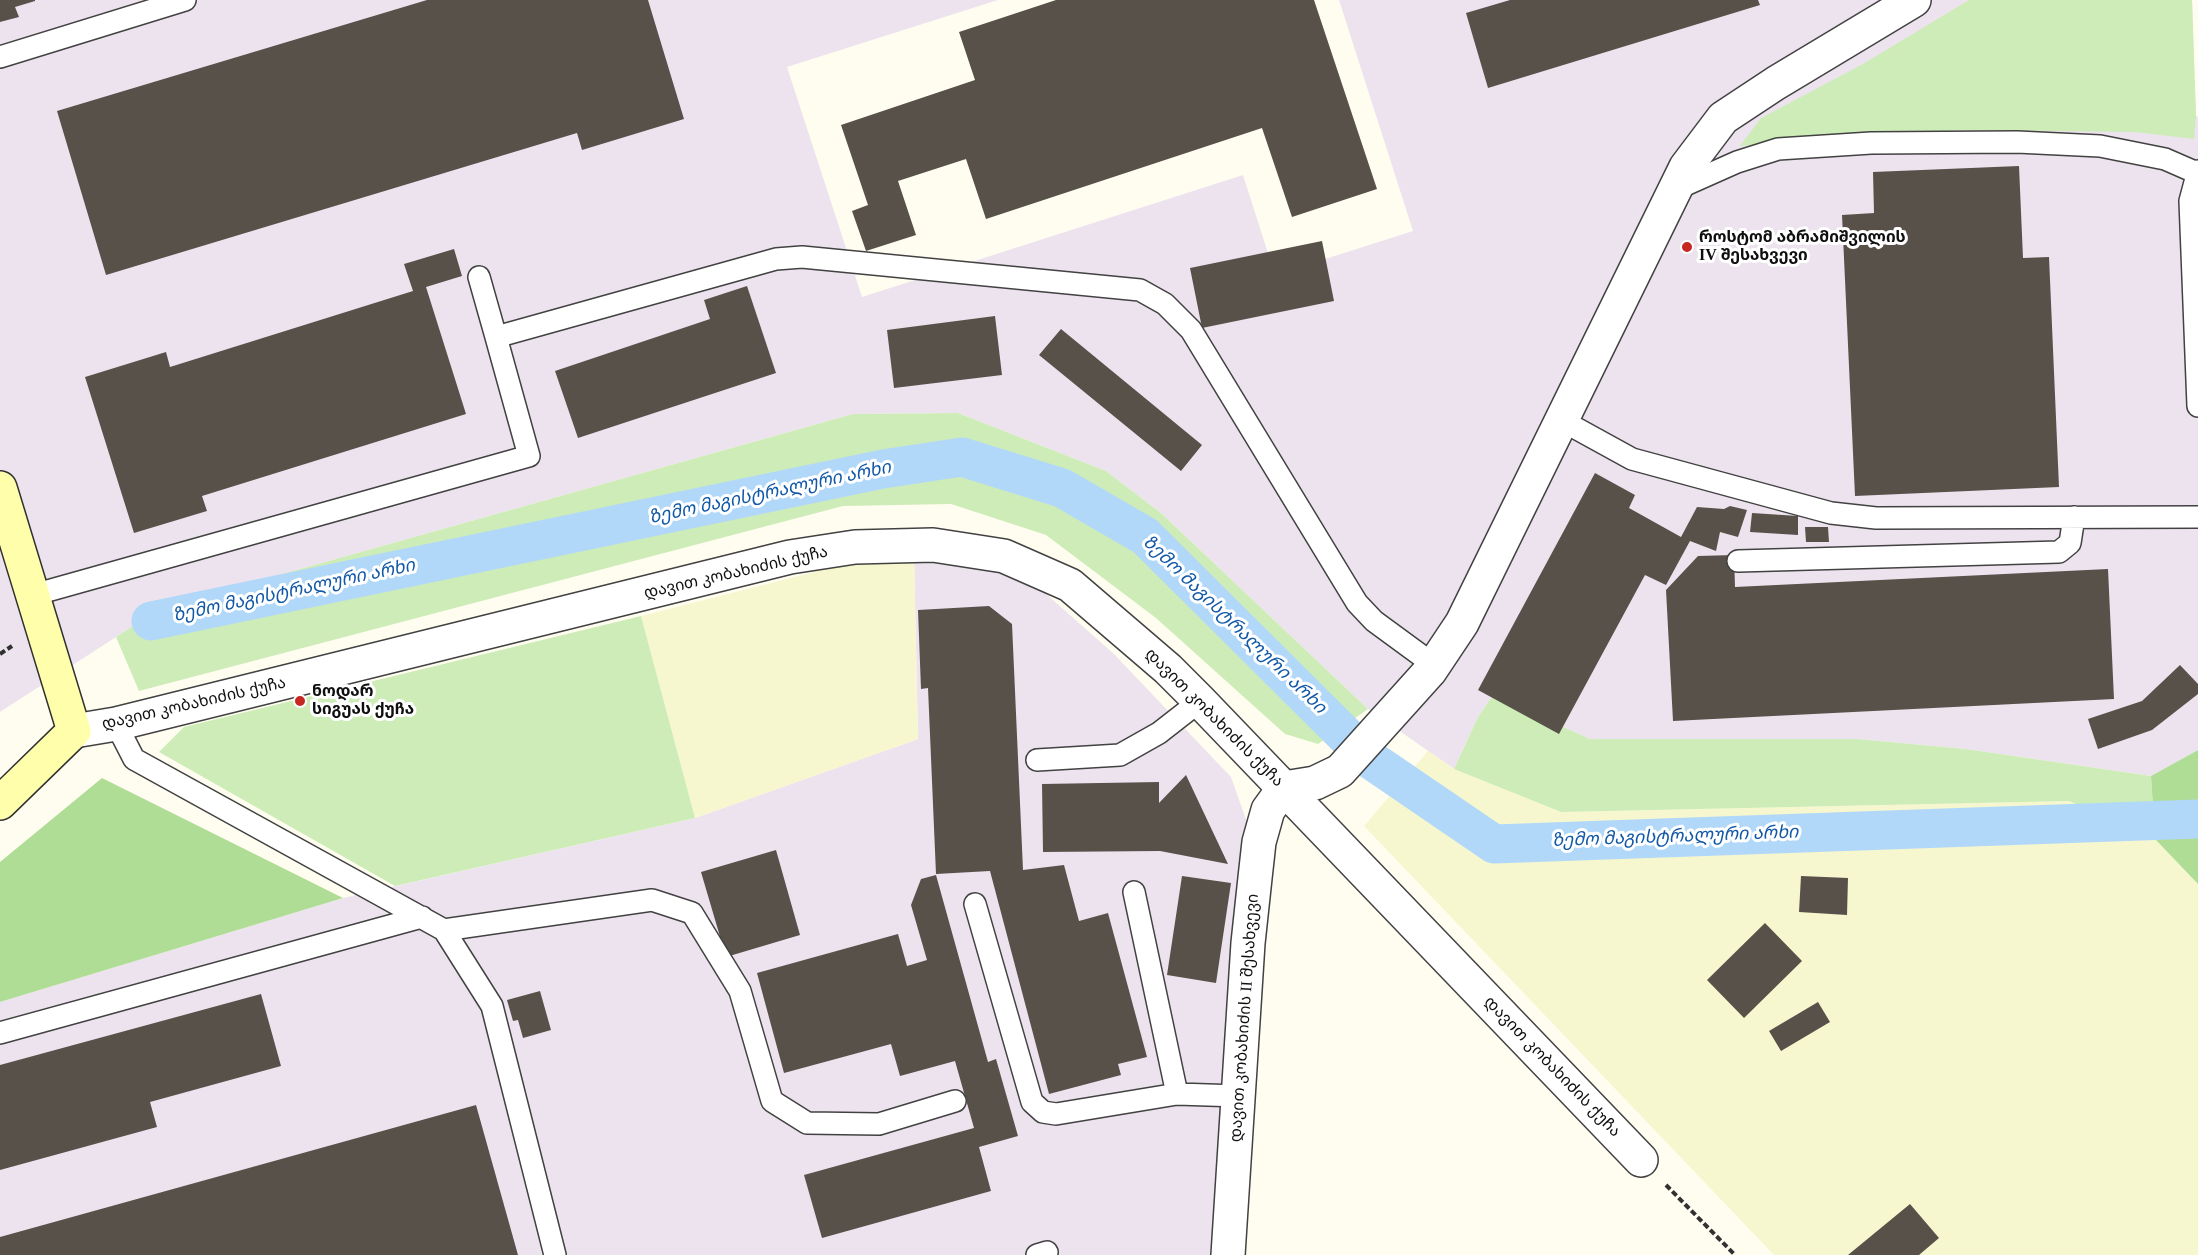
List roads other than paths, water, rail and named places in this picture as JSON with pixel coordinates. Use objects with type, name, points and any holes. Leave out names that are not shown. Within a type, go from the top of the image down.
[{"type":"street","points":[[1284,788],[1315,783],[1341,771],[1434,665],[1462,623],[1674,190],[1686,167],[1723,118],[1776,83],[1914,0]]},
{"type":"street","points":[[0,488],[74,731],[0,803]]},
{"type":"street","name":"დავით კობახიძის ქუჩა","points":[[74,731],[116,724],[790,557],[855,547],[933,545],[1004,556],[1070,585],[1168,669],[1641,1160]]},
{"type":"street","name":"დავით კობახიძის II შესახვევი","points":[[1228,1255],[1248,943],[1259,842],[1268,810],[1284,788]]},
{"type":"lane","points":[[0,57],[185,0]]},
{"type":"lane","points":[[1674,190],[1737,162],[1778,149],[1871,143],[2017,142],[2100,146],[2165,159],[2197,172],[2190,201],[2198,406]]},
{"type":"lane","points":[[496,337],[776,259],[801,257],[1140,290],[1166,304],[1191,330],[1357,603],[1374,621],[1434,665]]},
{"type":"lane","points":[[33,595],[529,456],[479,277]]},
{"type":"lane","points":[[1561,420],[1632,459],[1831,513],[1876,518],[2198,517]]},
{"type":"lane","points":[[1738,561],[2059,552],[2070,543],[2074,517]]},
{"type":"lane","points":[[1037,760],[1120,755],[1158,733],[1200,701]]},
{"type":"lane","points":[[116,724],[134,759],[444,930],[492,1006],[555,1255]]},
{"type":"lane","points":[[1134,892],[1177,1094]]},
{"type":"lane","points":[[444,930],[652,900],[692,913],[740,991],[772,1101],[807,1123],[879,1124],[955,1101]]},
{"type":"lane","points":[[975,904],[1032,1102],[1043,1112],[1056,1114],[1177,1094],[1239,1096]]},
{"type":"lane","points":[[0,1033],[422,917]]},
{"type":"waterway","name":"ზემო მაგისტრალური არხი","points":[[151,621],[883,469],[962,457],[1062,488],[1145,536],[1368,758],[1494,844],[2198,819]]},
{"type":"place","name":"როსტომ აბრამიშვილის IV შესახვევი","points":[[1687,247]]},
{"type":"place","name":"ნოდარ სიგუას ქუჩა","points":[[300,701]]}]
